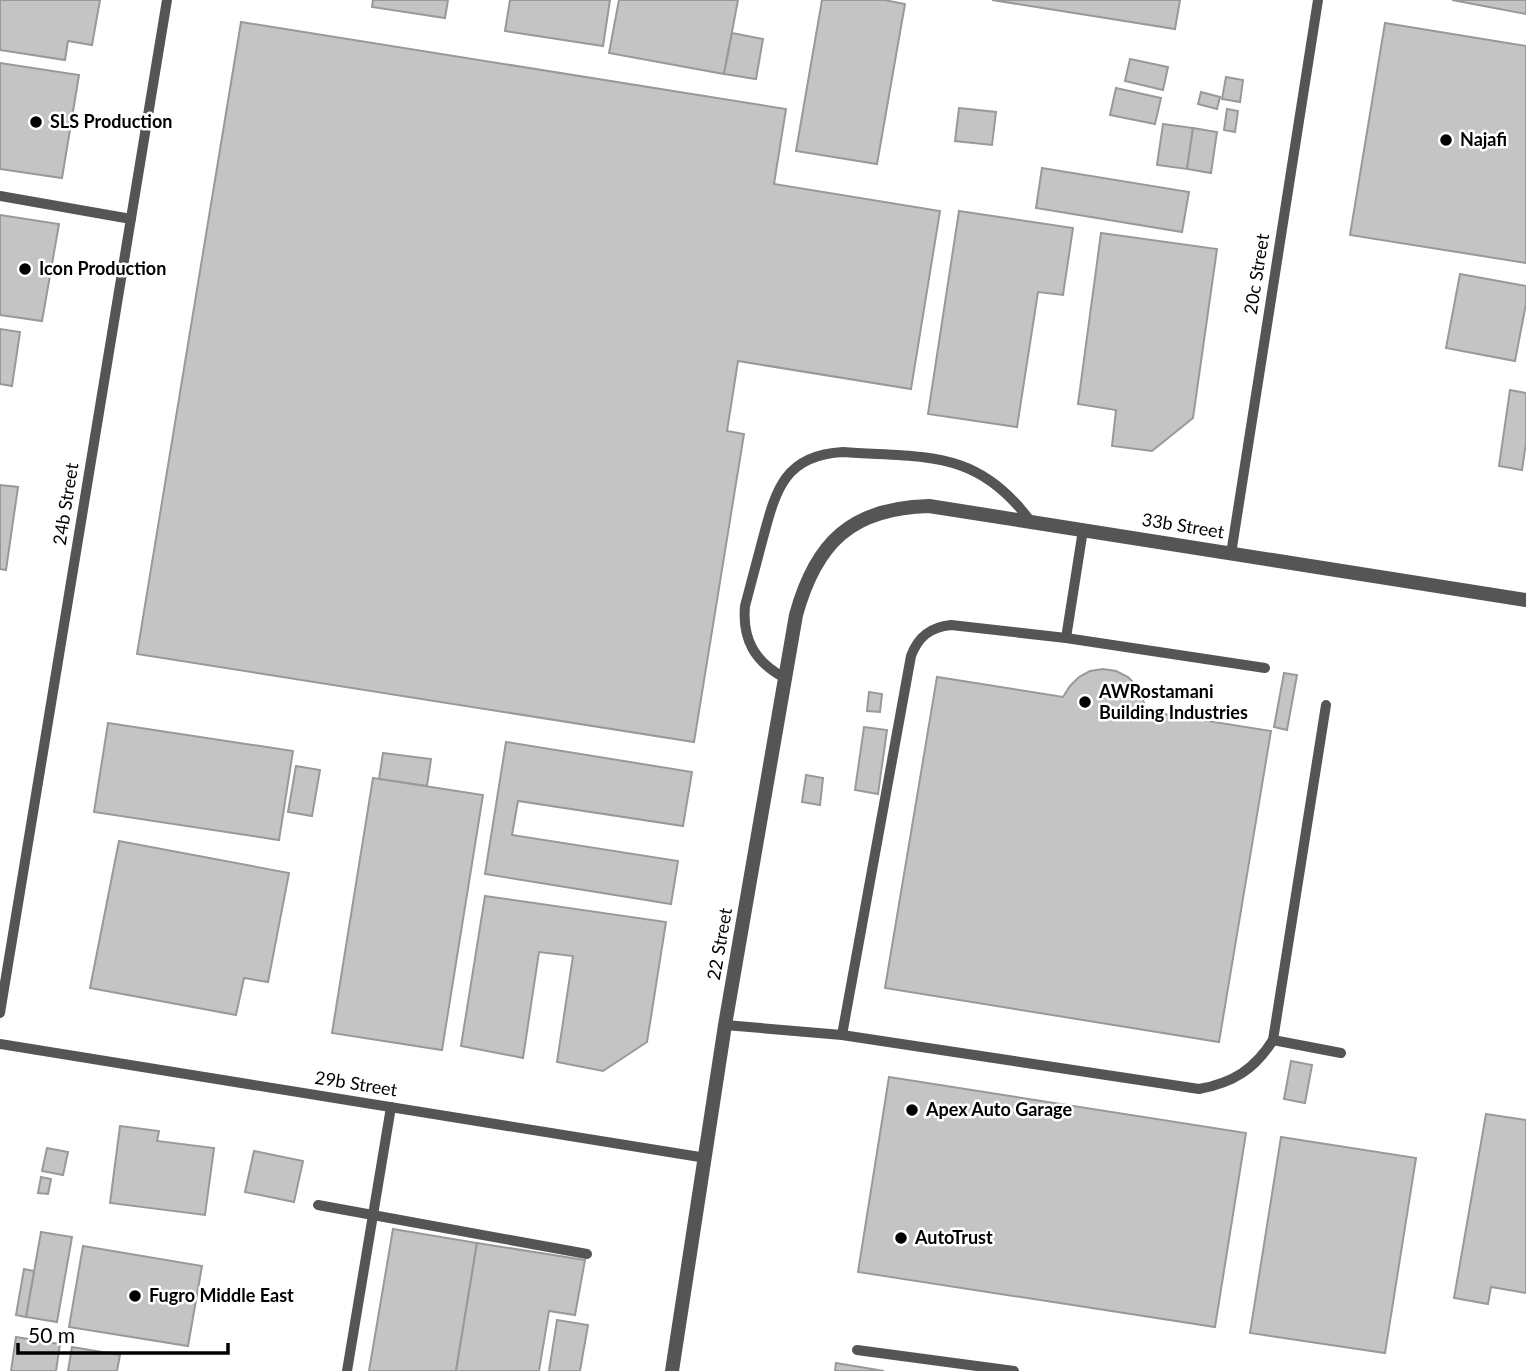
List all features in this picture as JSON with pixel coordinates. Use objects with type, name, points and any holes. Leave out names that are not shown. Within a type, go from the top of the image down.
[{"type":"street","name":"33b Street","points":[[839,534],[872,516],[910,507],[929,506],[1526,600]]},
{"type":"street","name":"22 Street","points":[[672,1371],[725,1025],[785,678],[802,593],[824,552],[839,534]]},
{"type":"lane","name":"24b Street","points":[[0,1013],[167,0]]},
{"type":"lane","name":"20c Street","points":[[1231,554],[1318,0]]},
{"type":"lane","points":[[0,196],[131,219]]},
{"type":"lane","points":[[785,678],[759,660],[750,647],[744,620],[745,606],[775,495],[788,474],[798,466],[827,453],[843,452],[947,460],[988,478],[1012,498],[1031,522]]},
{"type":"lane","points":[[1066,638],[1083,530]]},
{"type":"lane","points":[[842,1035],[911,656],[915,646],[930,630],[951,625],[1066,638],[1265,668]]},
{"type":"lane","points":[[725,1025],[842,1035],[1199,1089],[1218,1086],[1236,1078],[1251,1068],[1273,1041],[1326,705]]},
{"type":"lane","points":[[1273,1041],[1341,1052]]},
{"type":"lane","name":"29b Street","points":[[0,1044],[706,1158]]},
{"type":"lane","points":[[347,1371],[391,1107]]},
{"type":"lane","points":[[318,1205],[587,1254]]},
{"type":"lane","points":[[857,1350],[1014,1371]]},
{"type":"building","points":[[0,0],[100,0],[92,45],[68,41],[65,60],[0,50]]},
{"type":"building","points":[[373,0],[448,0],[445,18],[372,7]]},
{"type":"building","points":[[510,0],[610,0],[603,46],[505,31]]},
{"type":"building","points":[[619,0],[738,0],[724,74],[609,53]]},
{"type":"building","points":[[822,0],[884,0],[905,4],[877,164],[796,151]]},
{"type":"building","points":[[992,0],[1180,0],[1175,29]]},
{"type":"building","points":[[1452,0],[1526,0],[1526,14]]},
{"type":"building","points":[[241,22],[786,109],[774,184],[940,211],[911,389],[738,361],[727,431],[744,434],[694,742],[137,654]]},
{"type":"building","name":"Najafi","points":[[1385,23],[1526,46],[1526,263],[1350,235]]},
{"type":"building","points":[[732,33],[763,39],[756,79],[724,74]]},
{"type":"building","points":[[1130,59],[1168,67],[1163,90],[1125,81]]},
{"type":"building","name":"SLS Production","points":[[0,63],[79,75],[62,178],[0,169]]},
{"type":"building","points":[[1226,77],[1243,80],[1240,102],[1222,99]]},
{"type":"building","points":[[1116,88],[1161,98],[1155,124],[1110,115]]},
{"type":"building","points":[[1201,92],[1220,97],[1217,109],[1198,104]]},
{"type":"building","points":[[959,108],[996,112],[992,145],[955,141]]},
{"type":"building","points":[[1227,109],[1238,111],[1235,132],[1224,130]]},
{"type":"building","points":[[1163,124],[1193,128],[1187,169],[1157,165]]},
{"type":"building","points":[[1193,128],[1217,132],[1211,173],[1187,169]]},
{"type":"building","points":[[1042,168],[1189,192],[1182,232],[1036,208]]},
{"type":"building","points":[[959,211],[1073,228],[1063,295],[1038,292],[1017,427],[928,414]]},
{"type":"building","name":"Icon Production","points":[[0,215],[59,224],[42,321],[0,315]]},
{"type":"building","points":[[1101,233],[1217,249],[1193,418],[1152,451],[1112,446],[1116,410],[1078,404]]},
{"type":"building","points":[[1460,274],[1526,286],[1526,304],[1515,361],[1446,348]]},
{"type":"building","points":[[0,329],[20,332],[12,386],[0,384]]},
{"type":"building","points":[[1510,390],[1526,393],[1526,443],[1522,470],[1499,466]]},
{"type":"building","points":[[0,485],[18,487],[6,570],[0,569]]},
{"type":"building","points":[[1103,669],[1128,677],[1137,686],[1145,711],[1271,731],[1219,1042],[885,988],[937,677],[1063,697],[1079,677],[1090,671]]},
{"type":"building","points":[[1284,673],[1297,675],[1287,730],[1274,727]]},
{"type":"building","points":[[869,692],[882,694],[880,712],[867,711]]},
{"type":"building","points":[[108,723],[293,751],[279,840],[94,812]]},
{"type":"building","points":[[864,727],[887,730],[878,794],[855,790]]},
{"type":"building","points":[[506,742],[692,772],[683,826],[518,801],[512,835],[678,861],[671,904],[485,874]]},
{"type":"building","points":[[383,753],[431,759],[427,786],[379,779]]},
{"type":"building","points":[[296,766],[320,770],[312,816],[288,812]]},
{"type":"building","points":[[806,775],[823,778],[820,805],[802,802]]},
{"type":"building","points":[[373,778],[483,795],[442,1050],[332,1033]]},
{"type":"building","points":[[119,841],[289,873],[268,982],[244,978],[236,1015],[90,988]]},
{"type":"building","points":[[485,896],[666,922],[647,1042],[603,1071],[557,1062],[573,956],[539,952],[523,1058],[461,1046]]},
{"type":"building","points":[[1291,1061],[1312,1065],[1305,1103],[1284,1099]]},
{"type":"building","points":[[889,1077],[1246,1133],[1215,1327],[858,1272]]},
{"type":"building","points":[[1486,1114],[1526,1120],[1526,1293],[1491,1287],[1488,1304],[1454,1298]]},
{"type":"building","points":[[120,1126],[159,1131],[157,1141],[214,1148],[205,1215],[110,1203]]},
{"type":"building","points":[[1281,1137],[1416,1158],[1385,1353],[1250,1333]]},
{"type":"building","points":[[47,1148],[68,1152],[63,1175],[42,1171]]},
{"type":"building","points":[[254,1151],[303,1161],[294,1202],[245,1192]]},
{"type":"building","points":[[41,1177],[51,1179],[48,1194],[38,1193]]},
{"type":"building","points":[[393,1229],[477,1243],[456,1371],[369,1371]]},
{"type":"building","points":[[41,1232],[72,1237],[57,1322],[26,1317]]},
{"type":"building","points":[[477,1243],[585,1260],[575,1315],[549,1311],[539,1371],[456,1371]]},
{"type":"building","name":"Fugro Middle East","points":[[83,1246],[202,1266],[188,1346],[69,1327]]},
{"type":"building","points":[[24,1269],[34,1271],[26,1317],[16,1315]]},
{"type":"building","points":[[557,1320],[588,1325],[580,1371],[549,1371]]},
{"type":"building","points":[[16,1337],[60,1344],[56,1371],[11,1371]]},
{"type":"building","points":[[72,1347],[120,1355],[117,1371],[68,1371]]},
{"type":"building","points":[[836,1363],[884,1371],[835,1371]]},
{"type":"place","name":"SLS Production","points":[[36,122]]},
{"type":"place","name":"Najafi","points":[[1446,140]]},
{"type":"place","name":"Icon Production","points":[[25,269]]},
{"type":"place","name":"AWRostamani Building Industries","points":[[1085,702]]},
{"type":"place","name":"Apex Auto Garage","points":[[912,1110]]},
{"type":"place","name":"AutoTrust","points":[[901,1238]]},
{"type":"place","name":"Fugro Middle East","points":[[135,1296]]}]
